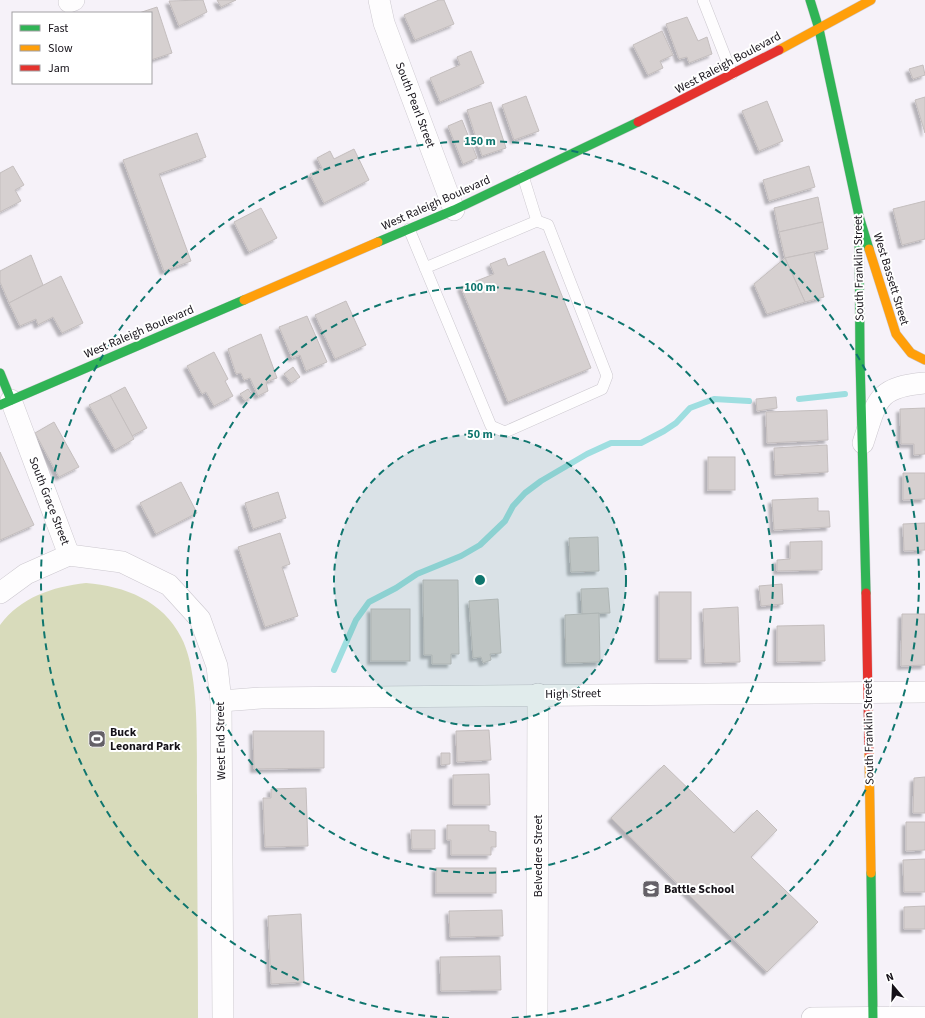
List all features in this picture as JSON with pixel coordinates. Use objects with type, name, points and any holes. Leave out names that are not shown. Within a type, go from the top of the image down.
[{"type":"main road","name":"South Franklin Street","points":[[810,0],[819,29],[859,216],[873,1018]]},
{"type":"main road","name":"West Raleigh Boulevard","points":[[5,403],[454,210],[668,108],[871,0]]},
{"type":"main road","name":"West Bassett Street","points":[[859,216],[896,334],[911,353],[925,360]]},
{"type":"main road","name":"South Grace Street","points":[[0,373],[5,403]]},
{"type":"street","name":"South Pearl Street","points":[[379,0],[384,23],[454,210]]},
{"type":"street","name":"South Franklin Street","points":[[862,446],[881,397],[896,387],[925,384]]},
{"type":"street","name":"South Grace Street","points":[[0,593],[26,574],[69,554],[5,403]]},
{"type":"street","name":"West End Street","points":[[69,554],[122,562],[169,585],[200,619],[216,666],[221,701],[223,1018]]},
{"type":"street","name":"High Street","points":[[221,701],[260,698],[538,694],[868,691],[925,692]]},
{"type":"street","name":"Belvedere Street","points":[[537,1018],[538,694]]},
{"type":"street","points":[[812,1018],[925,1017]]},
{"type":"lane","points":[[703,0],[732,74]]},
{"type":"lane","points":[[523,176],[537,221]]},
{"type":"lane","points":[[409,229],[425,268],[492,426],[505,432],[602,388],[607,376],[548,225],[537,221],[425,268]]},
{"type":"green space","name":"Buck Leonard Park","points":[[86,583],[128,592],[153,605],[164,614],[173,624],[181,637],[192,672],[195,692],[197,737],[198,1018],[0,1018],[0,625],[8,615],[27,600],[61,587]]},
{"type":"building","points":[[203,0],[207,12],[179,26],[169,1]]},
{"type":"building","points":[[217,0],[236,0],[221,7]]},
{"type":"building","points":[[439,0],[444,0],[454,24],[415,40],[404,15]]},
{"type":"building","points":[[157,7],[172,53],[152,60],[152,12],[142,12]]},
{"type":"building","points":[[687,17],[698,41],[707,37],[712,54],[689,63],[687,57],[679,59],[666,24]]},
{"type":"building","points":[[662,31],[673,55],[660,61],[663,68],[648,75],[633,45]]},
{"type":"building","points":[[471,51],[484,83],[440,102],[430,78],[460,65],[457,57]]},
{"type":"building","points":[[923,65],[925,75],[913,79],[909,69]]},
{"type":"building","points":[[526,96],[539,131],[514,140],[502,105]]},
{"type":"building","points":[[925,97],[925,133],[915,100]]},
{"type":"building","points":[[767,101],[783,141],[759,151],[742,111]]},
{"type":"building","points":[[491,102],[506,148],[482,156],[467,110]]},
{"type":"building","points":[[462,120],[477,158],[463,164],[448,126]]},
{"type":"building","points":[[197,133],[206,157],[159,174],[191,261],[164,271],[123,160]]},
{"type":"building","points":[[354,149],[369,180],[324,203],[310,174],[322,168],[317,158],[330,151],[334,159]]},
{"type":"building","points":[[13,166],[24,185],[15,190],[21,201],[0,212],[0,173]]},
{"type":"building","points":[[809,166],[815,187],[769,201],[763,180]]},
{"type":"building","points":[[818,197],[823,222],[779,232],[774,208]]},
{"type":"building","points":[[925,201],[925,239],[902,245],[893,209]]},
{"type":"building","points":[[261,208],[277,238],[249,252],[234,222]]},
{"type":"building","points":[[823,222],[828,249],[785,258],[779,232]]},
{"type":"building","points":[[544,251],[591,368],[508,402],[461,287],[494,274],[490,264],[505,258],[508,266]]},
{"type":"building","points":[[814,252],[824,297],[805,302],[785,258]]},
{"type":"building","points":[[31,255],[43,285],[9,303],[0,282],[0,271]]},
{"type":"building","points":[[785,258],[805,302],[767,314],[754,284]]},
{"type":"building","points":[[61,276],[83,323],[62,333],[53,317],[38,325],[36,319],[20,326],[9,303]]},
{"type":"building","points":[[346,301],[366,345],[335,359],[315,315]]},
{"type":"building","points":[[307,316],[327,362],[306,371],[300,355],[292,358],[279,327]]},
{"type":"building","points":[[261,334],[277,378],[266,382],[268,391],[258,396],[250,378],[244,380],[241,373],[236,374],[228,349]]},
{"type":"building","points":[[214,352],[228,379],[225,381],[233,396],[214,406],[206,392],[202,394],[187,366]]},
{"type":"building","points":[[293,367],[300,377],[291,383],[284,374]]},
{"type":"building","points":[[125,387],[147,428],[132,436],[110,395]]},
{"type":"building","points":[[248,389],[253,396],[245,401],[240,394]]},
{"type":"building","points":[[110,395],[134,439],[115,450],[89,405]]},
{"type":"building","points":[[776,397],[777,408],[757,411],[756,399]]},
{"type":"building","points":[[925,408],[925,454],[914,455],[914,444],[901,444],[900,409]]},
{"type":"building","points":[[827,410],[828,440],[767,443],[766,412]]},
{"type":"building","points":[[54,422],[79,467],[59,477],[35,433]]},
{"type":"building","points":[[827,445],[828,472],[775,475],[774,448]]},
{"type":"building","points":[[0,452],[34,525],[0,540]]},
{"type":"building","points":[[708,457],[735,457],[735,490],[708,490]]},
{"type":"building","points":[[903,473],[925,473],[925,499],[903,500]]},
{"type":"building","points":[[181,482],[197,513],[156,534],[140,503]]},
{"type":"building","points":[[278,492],[286,518],[253,529],[245,503]]},
{"type":"building","points":[[818,498],[818,511],[829,511],[830,527],[774,530],[772,500]]},
{"type":"building","points":[[925,523],[925,550],[904,551],[903,524]]},
{"type":"building","points":[[280,533],[290,564],[282,567],[298,616],[265,627],[238,547]]},
{"type":"building","points":[[598,537],[599,571],[571,572],[569,538]]},
{"type":"building","points":[[822,541],[822,570],[777,571],[777,560],[790,559],[790,542]]},
{"type":"building","points":[[423,580],[458,580],[459,654],[451,654],[451,664],[432,664],[432,655],[424,655]]},
{"type":"building","points":[[782,584],[783,604],[761,606],[759,586]]},
{"type":"building","points":[[608,588],[610,613],[582,614],[581,589]]},
{"type":"building","points":[[659,592],[691,592],[691,659],[659,659]]},
{"type":"building","points":[[498,599],[501,653],[490,654],[491,660],[483,663],[481,657],[473,658],[469,601]]},
{"type":"building","points":[[738,607],[740,662],[705,663],[703,609]]},
{"type":"building","points":[[371,609],[410,609],[410,661],[371,661]]},
{"type":"building","points":[[599,613],[600,662],[566,663],[565,615]]},
{"type":"building","points":[[902,614],[925,614],[925,665],[901,666]]},
{"type":"building","points":[[824,625],[825,661],[777,662],[777,626]]},
{"type":"building","points":[[489,730],[491,760],[457,762],[456,731]]},
{"type":"building","points":[[253,731],[324,731],[324,768],[254,769]]},
{"type":"building","points":[[441,753],[450,753],[450,764],[441,765]]},
{"type":"building","points":[[664,765],[734,833],[757,810],[777,830],[751,857],[818,922],[767,972],[611,818]]},
{"type":"building","points":[[489,774],[490,805],[453,805],[453,775]]},
{"type":"building","points":[[925,777],[925,813],[913,813],[914,778]]},
{"type":"building","points":[[306,788],[308,846],[265,847],[263,798],[271,798],[271,789]]},
{"type":"building","points":[[906,822],[925,822],[925,850],[906,851]]},
{"type":"building","points":[[447,825],[489,825],[489,831],[496,832],[496,847],[491,847],[491,855],[451,855],[451,840],[447,840]]},
{"type":"building","points":[[411,830],[435,830],[435,849],[412,849]]},
{"type":"building","points":[[925,859],[925,892],[904,892],[903,860]]},
{"type":"building","points":[[436,868],[496,868],[496,893],[436,893]]},
{"type":"building","points":[[925,906],[925,929],[904,929],[904,907]]},
{"type":"building","points":[[502,910],[503,936],[450,937],[449,911]]},
{"type":"building","points":[[301,914],[304,982],[271,984],[268,916]]},
{"type":"building","points":[[500,956],[501,990],[441,991],[440,957]]},
{"type":"waterway","points":[[799,399],[845,394]]},
{"type":"waterway","points":[[334,670],[356,620],[369,602],[396,588],[417,574],[461,556],[480,545],[505,521],[513,506],[525,493],[541,481],[587,454],[611,443],[641,443],[676,423],[690,408],[714,399],[749,401]]},
{"type":"traffic: fast","points":[[810,0],[819,29],[859,216],[869,249]]},
{"type":"traffic: fast","points":[[378,242],[454,210],[638,122]]},
{"type":"traffic: fast","points":[[859,225],[860,359],[866,593]]},
{"type":"traffic: fast","points":[[0,405],[244,300]]},
{"type":"traffic: fast","points":[[0,373],[11,400]]},
{"type":"traffic: fast","points":[[871,873],[873,1018]]},
{"type":"traffic: slow","points":[[779,50],[871,0]]},
{"type":"traffic: slow","points":[[244,300],[378,242]]},
{"type":"traffic: slow","points":[[869,249],[896,334],[911,353],[925,360]]},
{"type":"traffic: slow","points":[[869,752],[871,873]]},
{"type":"traffic: jam","points":[[638,122],[779,50]]},
{"type":"traffic: jam","points":[[866,593],[869,752]]},
{"type":"place","name":"Buck Leonard Park","points":[[97,739]]},
{"type":"place","name":"Battle School","points":[[651,889]]}]
